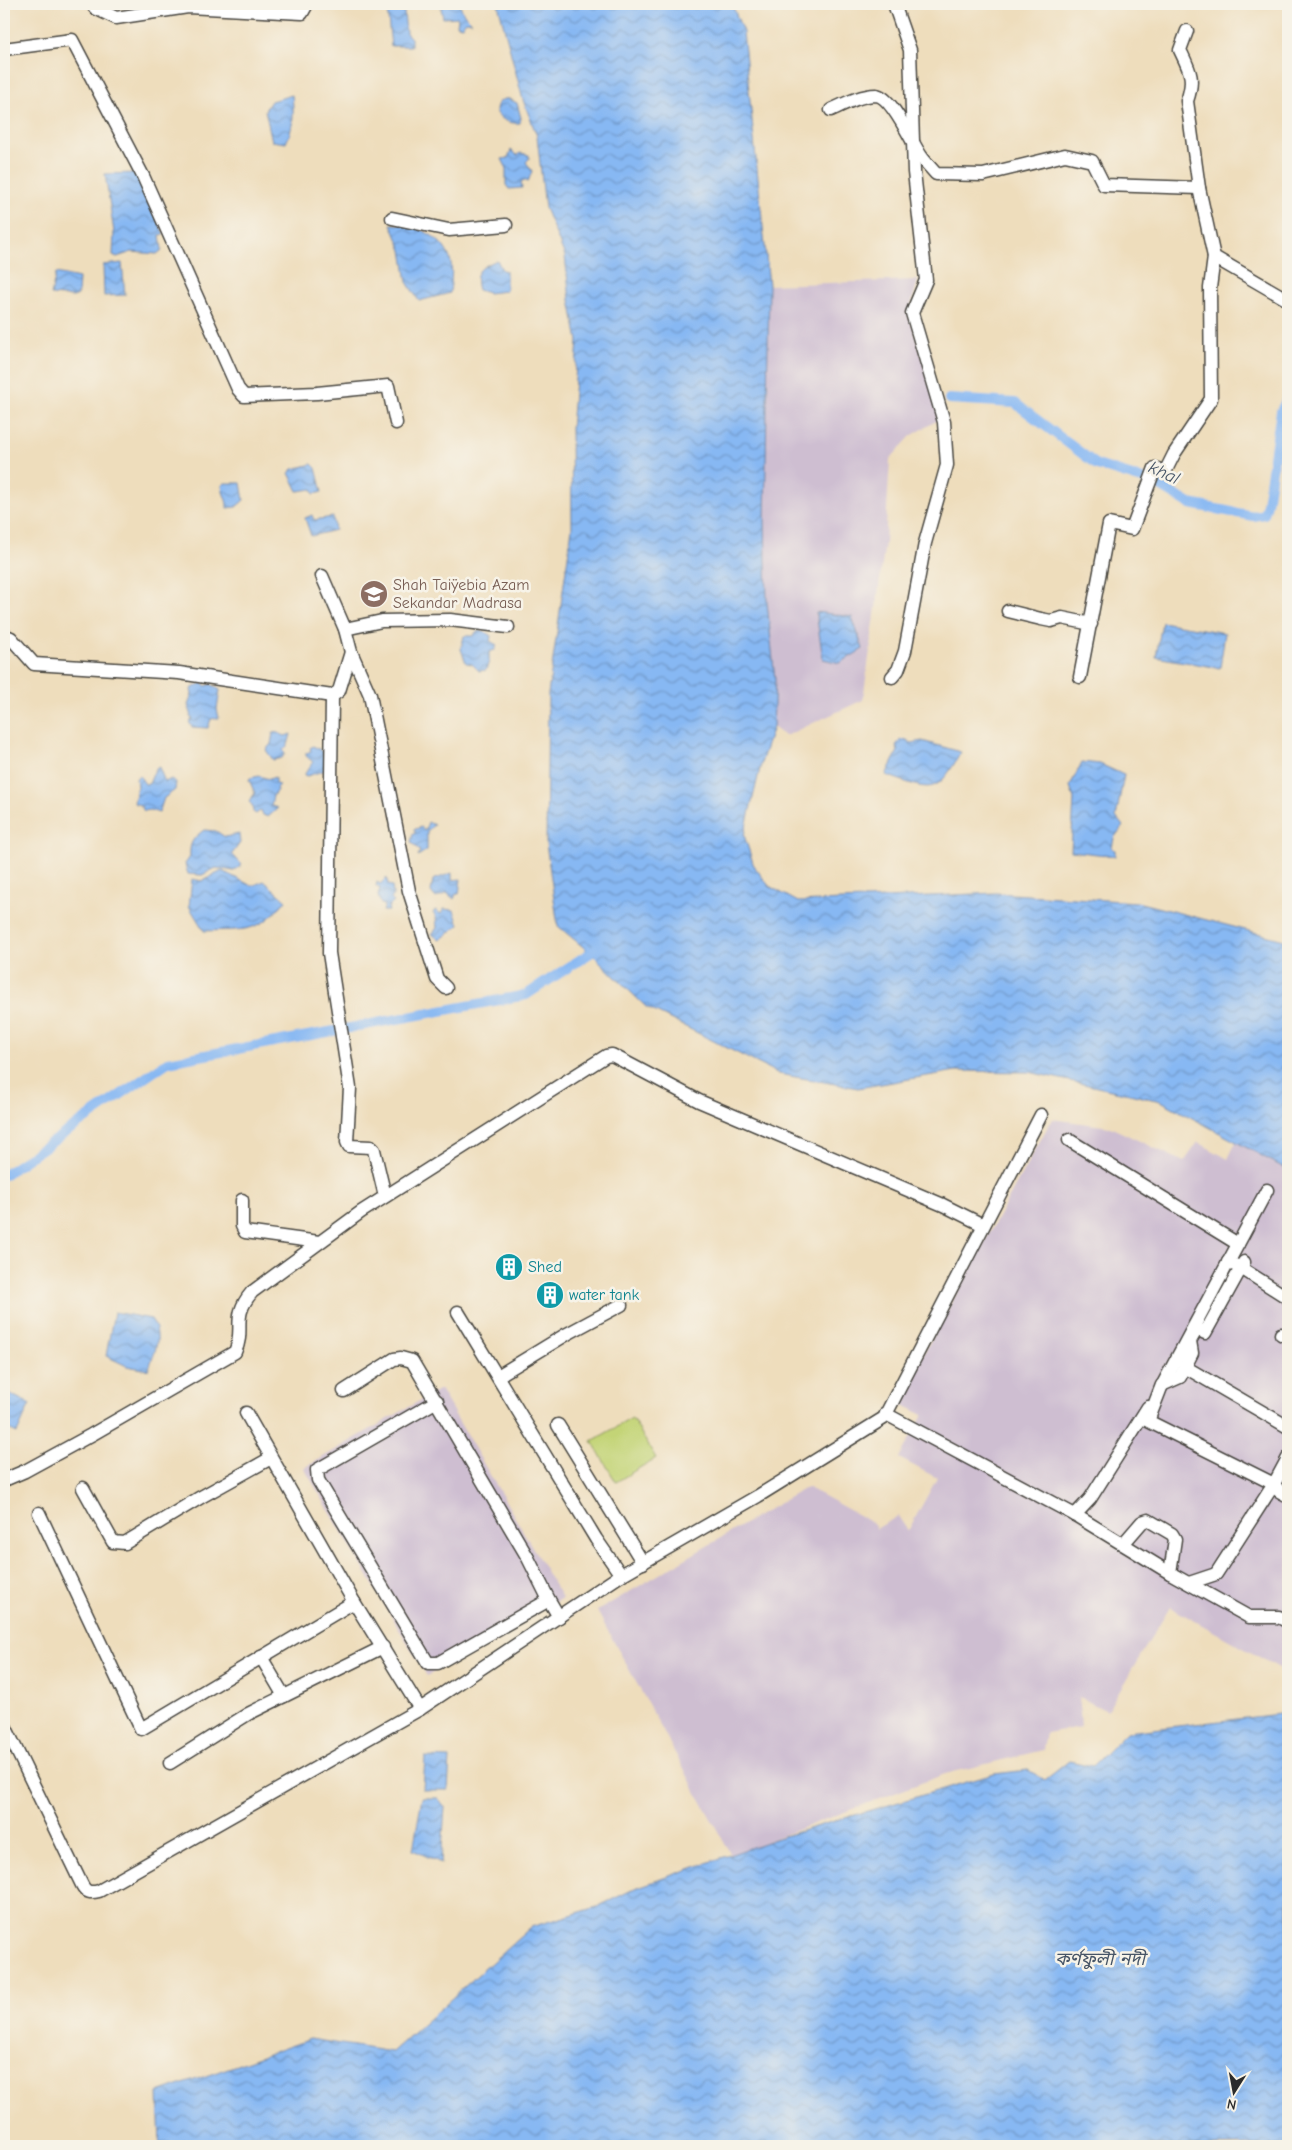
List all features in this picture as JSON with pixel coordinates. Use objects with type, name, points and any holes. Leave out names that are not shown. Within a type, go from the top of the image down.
[{"type":"street","points":[[92,4],[95,8],[116,18],[169,7],[302,13],[307,4]]},
{"type":"street","points":[[892,677],[898,670],[905,651],[925,543],[946,465],[944,422],[912,313],[926,280],[912,138],[910,50],[894,4]]},
{"type":"street","points":[[1080,678],[1109,524],[1132,529],[1155,468],[1165,472],[1174,454],[1211,398],[1210,288],[1214,257],[1199,188],[1187,101],[1192,87],[1191,72],[1180,50],[1187,30]]},
{"type":"street","points":[[4,49],[72,40],[143,176],[238,388],[244,396],[317,393],[388,386],[396,423]]},
{"type":"street","points":[[831,110],[857,99],[876,95],[890,105],[912,138],[920,155],[936,174],[983,175],[1065,155],[1092,161],[1104,185],[1199,188]]},
{"type":"street","points":[[392,218],[449,230],[506,225]]},
{"type":"street","points":[[1214,257],[1288,300]]},
{"type":"street","points":[[322,576],[345,629],[351,652],[370,695],[409,891],[437,978],[446,988]]},
{"type":"street","points":[[1008,611],[1041,620],[1062,618],[1091,624]]},
{"type":"street","points":[[345,629],[382,621],[450,620],[508,627]]},
{"type":"street","points":[[4,634],[11,638],[34,664],[179,673],[332,696],[339,691],[351,652]]},
{"type":"street","points":[[332,696],[330,953],[350,1088],[347,1142],[350,1146],[371,1147],[374,1150],[385,1196]]},
{"type":"street","points":[[4,1480],[25,1471],[83,1439],[235,1352],[238,1346],[240,1308],[252,1292],[385,1196],[593,1064],[612,1054],[698,1101],[944,1205],[983,1225]]},
{"type":"street","points":[[4,1724],[84,1890],[91,1893],[99,1891],[420,1709],[621,1575],[766,1491],[884,1418],[1040,1115]]},
{"type":"street","points":[[1069,1140],[1238,1244]]},
{"type":"street","points":[[1075,1515],[1090,1499],[1162,1385],[1267,1190]]},
{"type":"street","points":[[242,1200],[242,1226],[245,1232],[319,1242]]},
{"type":"street","points":[[1228,1262],[1243,1265],[1288,1298]]},
{"type":"street","points":[[1243,1265],[1205,1333],[1197,1329],[1190,1341],[1192,1353],[1180,1377],[1162,1385],[1148,1421],[1274,1484],[1279,1491],[1288,1496]]},
{"type":"street","points":[[498,1376],[567,1334],[621,1305]]},
{"type":"street","points":[[458,1312],[596,1539],[621,1575]]},
{"type":"street","points":[[344,1391],[394,1359],[401,1358],[412,1361],[528,1558],[559,1617]]},
{"type":"street","points":[[1185,1367],[1288,1427]]},
{"type":"street","points":[[437,1401],[317,1470],[318,1480],[428,1663],[438,1663],[549,1600]]},
{"type":"street","points":[[246,1413],[354,1602],[420,1709]]},
{"type":"street","points":[[886,1414],[1075,1515],[1170,1573],[1249,1617],[1279,1617],[1288,1622]]},
{"type":"street","points":[[558,1425],[643,1563]]},
{"type":"street","points":[[83,1488],[113,1542],[125,1543],[201,1496],[271,1458]]},
{"type":"street","points":[[1189,1583],[1216,1574],[1274,1484],[1288,1458]]},
{"type":"street","points":[[39,1512],[141,1729],[354,1602]]},
{"type":"street","points":[[1123,1544],[1142,1522],[1148,1520],[1172,1534],[1175,1540],[1170,1573]]},
{"type":"street","points":[[170,1763],[248,1714],[383,1647]]},
{"type":"street","points":[[261,1657],[284,1696]]},
{"type":"shaded area","points":[[918,280],[909,312],[941,418],[911,436],[890,459],[885,543],[863,700],[785,736],[773,727],[775,680],[767,602],[764,469],[768,385],[766,341],[769,285]]},
{"type":"shaded area","points":[[1052,1119],[1110,1127],[1184,1162],[1198,1142],[1228,1159],[1236,1142],[1288,1170],[1288,1673],[1170,1607],[1107,1711],[1079,1697],[1081,1727],[1046,1733],[1043,1750],[945,1774],[731,1855],[597,1611],[807,1487],[873,1523],[876,1529],[898,1516],[908,1531],[937,1478],[899,1458],[923,1415],[897,1402]]},
{"type":"shaded area","points":[[440,1389],[562,1598],[427,1676],[304,1468]]},
{"type":"green space","points":[[632,1418],[656,1458],[616,1482],[592,1441]]},
{"type":"water","points":[[448,4],[459,4],[464,14],[472,22],[466,21],[462,26],[457,25],[458,17],[443,18],[441,8]]},
{"type":"water","points":[[498,4],[732,4],[743,32],[769,285],[765,520],[767,602],[775,680],[773,727],[762,760],[744,835],[754,866],[769,886],[798,902],[996,893],[1137,902],[1288,941],[1288,1170],[1161,1101],[1029,1072],[956,1071],[858,1088],[779,1074],[646,1007],[594,956],[558,926],[546,844],[548,694],[572,528],[571,429],[578,341],[570,300],[565,256],[545,208],[537,136],[523,100]]},
{"type":"water","points":[[387,8],[404,12],[406,33],[411,38],[411,46],[391,46]]},
{"type":"water","points":[[292,95],[293,119],[286,143],[272,141],[265,110],[271,101]]},
{"type":"water","points":[[504,99],[517,103],[521,118],[520,123],[506,121],[496,111],[500,102]]},
{"type":"water","points":[[511,150],[517,155],[521,153],[529,155],[529,159],[526,162],[532,171],[528,182],[524,180],[521,182],[522,188],[509,189],[506,185],[506,167],[502,159],[508,158]]},
{"type":"water","points":[[136,173],[164,234],[160,235],[162,250],[157,254],[132,252],[117,257],[113,255],[114,232],[105,174]]},
{"type":"water","points":[[391,224],[399,224],[424,231],[438,240],[444,247],[451,263],[450,293],[419,301],[407,282],[402,250]]},
{"type":"water","points":[[497,260],[502,270],[506,271],[506,291],[488,293],[478,290],[477,274],[486,265]]},
{"type":"water","points":[[122,263],[125,295],[104,296],[103,265]]},
{"type":"water","points":[[56,273],[79,278],[78,295],[73,297],[51,295]]},
{"type":"water","points":[[312,464],[316,468],[322,492],[314,494],[312,489],[298,491],[289,473],[293,469]]},
{"type":"water","points":[[225,483],[241,483],[244,500],[236,507],[227,508],[222,488],[222,485]]},
{"type":"water","points":[[312,515],[314,520],[333,517],[335,530],[311,536],[305,518]]},
{"type":"water","points":[[816,612],[852,617],[863,649],[840,663],[823,659]]},
{"type":"water","points":[[1162,622],[1225,633],[1220,668],[1156,657]]},
{"type":"water","points":[[477,631],[484,631],[491,636],[490,641],[497,645],[495,650],[489,652],[486,670],[479,671],[472,664],[466,663],[461,649],[464,636],[473,636]]},
{"type":"water","points":[[202,683],[206,686],[211,684],[220,690],[217,709],[219,718],[211,719],[208,728],[192,727],[189,722],[193,719],[190,717],[191,713],[188,705],[192,695],[191,689]]},
{"type":"water","points":[[276,732],[285,736],[291,734],[288,745],[283,750],[285,753],[282,758],[273,760],[266,750],[271,744],[273,733]]},
{"type":"water","points":[[902,739],[912,743],[922,741],[961,752],[945,777],[938,783],[923,787],[886,775],[898,751],[896,745]]},
{"type":"water","points":[[313,746],[321,750],[325,755],[326,770],[307,776],[304,775],[313,762],[306,756],[306,753],[311,751],[310,748]]},
{"type":"water","points":[[1082,762],[1100,764],[1124,775],[1116,817],[1123,826],[1114,838],[1112,848],[1115,850],[1115,856],[1071,851],[1074,799],[1070,786]]},
{"type":"water","points":[[159,767],[165,782],[171,779],[176,782],[175,790],[164,798],[159,813],[150,810],[144,811],[140,805],[134,803],[137,787],[136,779],[139,775],[145,784],[149,784],[155,769]]},
{"type":"water","points":[[259,776],[269,779],[275,777],[275,784],[279,785],[276,788],[271,806],[278,808],[268,817],[263,815],[261,810],[256,814],[253,812],[252,805],[249,802],[255,793],[249,780]]},
{"type":"water","points":[[428,822],[434,825],[427,831],[427,850],[418,856],[420,851],[411,842],[413,834],[416,832],[413,830],[421,827],[425,830]]},
{"type":"water","points":[[204,830],[216,831],[225,837],[239,834],[240,843],[232,854],[242,865],[234,871],[216,868],[202,875],[188,874],[185,864],[190,857],[191,844],[194,838]]},
{"type":"water","points":[[222,871],[252,886],[264,881],[286,900],[259,925],[241,930],[204,931],[189,906],[192,879],[202,881]]},
{"type":"water","points":[[452,873],[452,880],[461,879],[459,894],[456,894],[454,899],[447,893],[436,898],[431,892],[433,880]]},
{"type":"water","points":[[387,878],[388,885],[392,886],[393,895],[391,899],[394,902],[388,907],[389,911],[383,911],[385,905],[381,904],[378,896],[380,888],[376,886],[377,882],[380,884]]},
{"type":"water","points":[[444,909],[454,910],[459,925],[440,940],[432,934],[437,928],[436,917],[433,913],[435,910],[441,914]]},
{"type":"water","points":[[114,1312],[151,1319],[155,1325],[157,1344],[148,1370],[127,1366],[106,1356]]},
{"type":"water","points":[[4,1391],[30,1404],[17,1433],[4,1427]]},
{"type":"water","name":"কর্ণফুলী নদী","points":[[1288,1713],[1288,2146],[160,2146],[158,2093],[310,2039],[392,2052],[531,1927],[597,1907],[638,1887],[784,1836],[994,1774],[1028,1770],[1045,1780],[1069,1761],[1093,1766],[1127,1732]]},
{"type":"water","points":[[425,1757],[450,1758],[448,1790],[423,1790]]},
{"type":"water","points":[[422,1798],[438,1798],[445,1807],[441,1863],[413,1850]]},
{"type":"waterway","name":"khal","points":[[949,399],[1015,403],[1097,465],[1155,483],[1190,504],[1253,516],[1264,514],[1267,504],[1281,411],[1288,397]]},
{"type":"waterway","points":[[4,1175],[168,1062],[526,995],[601,946]]},
{"type":"place","name":"Shah Taiÿebia Azam Sekandar Madrasa","points":[[374,594]]},
{"type":"place","name":"Shed","points":[[509,1267]]},
{"type":"place","name":"water tank","points":[[550,1295]]}]
